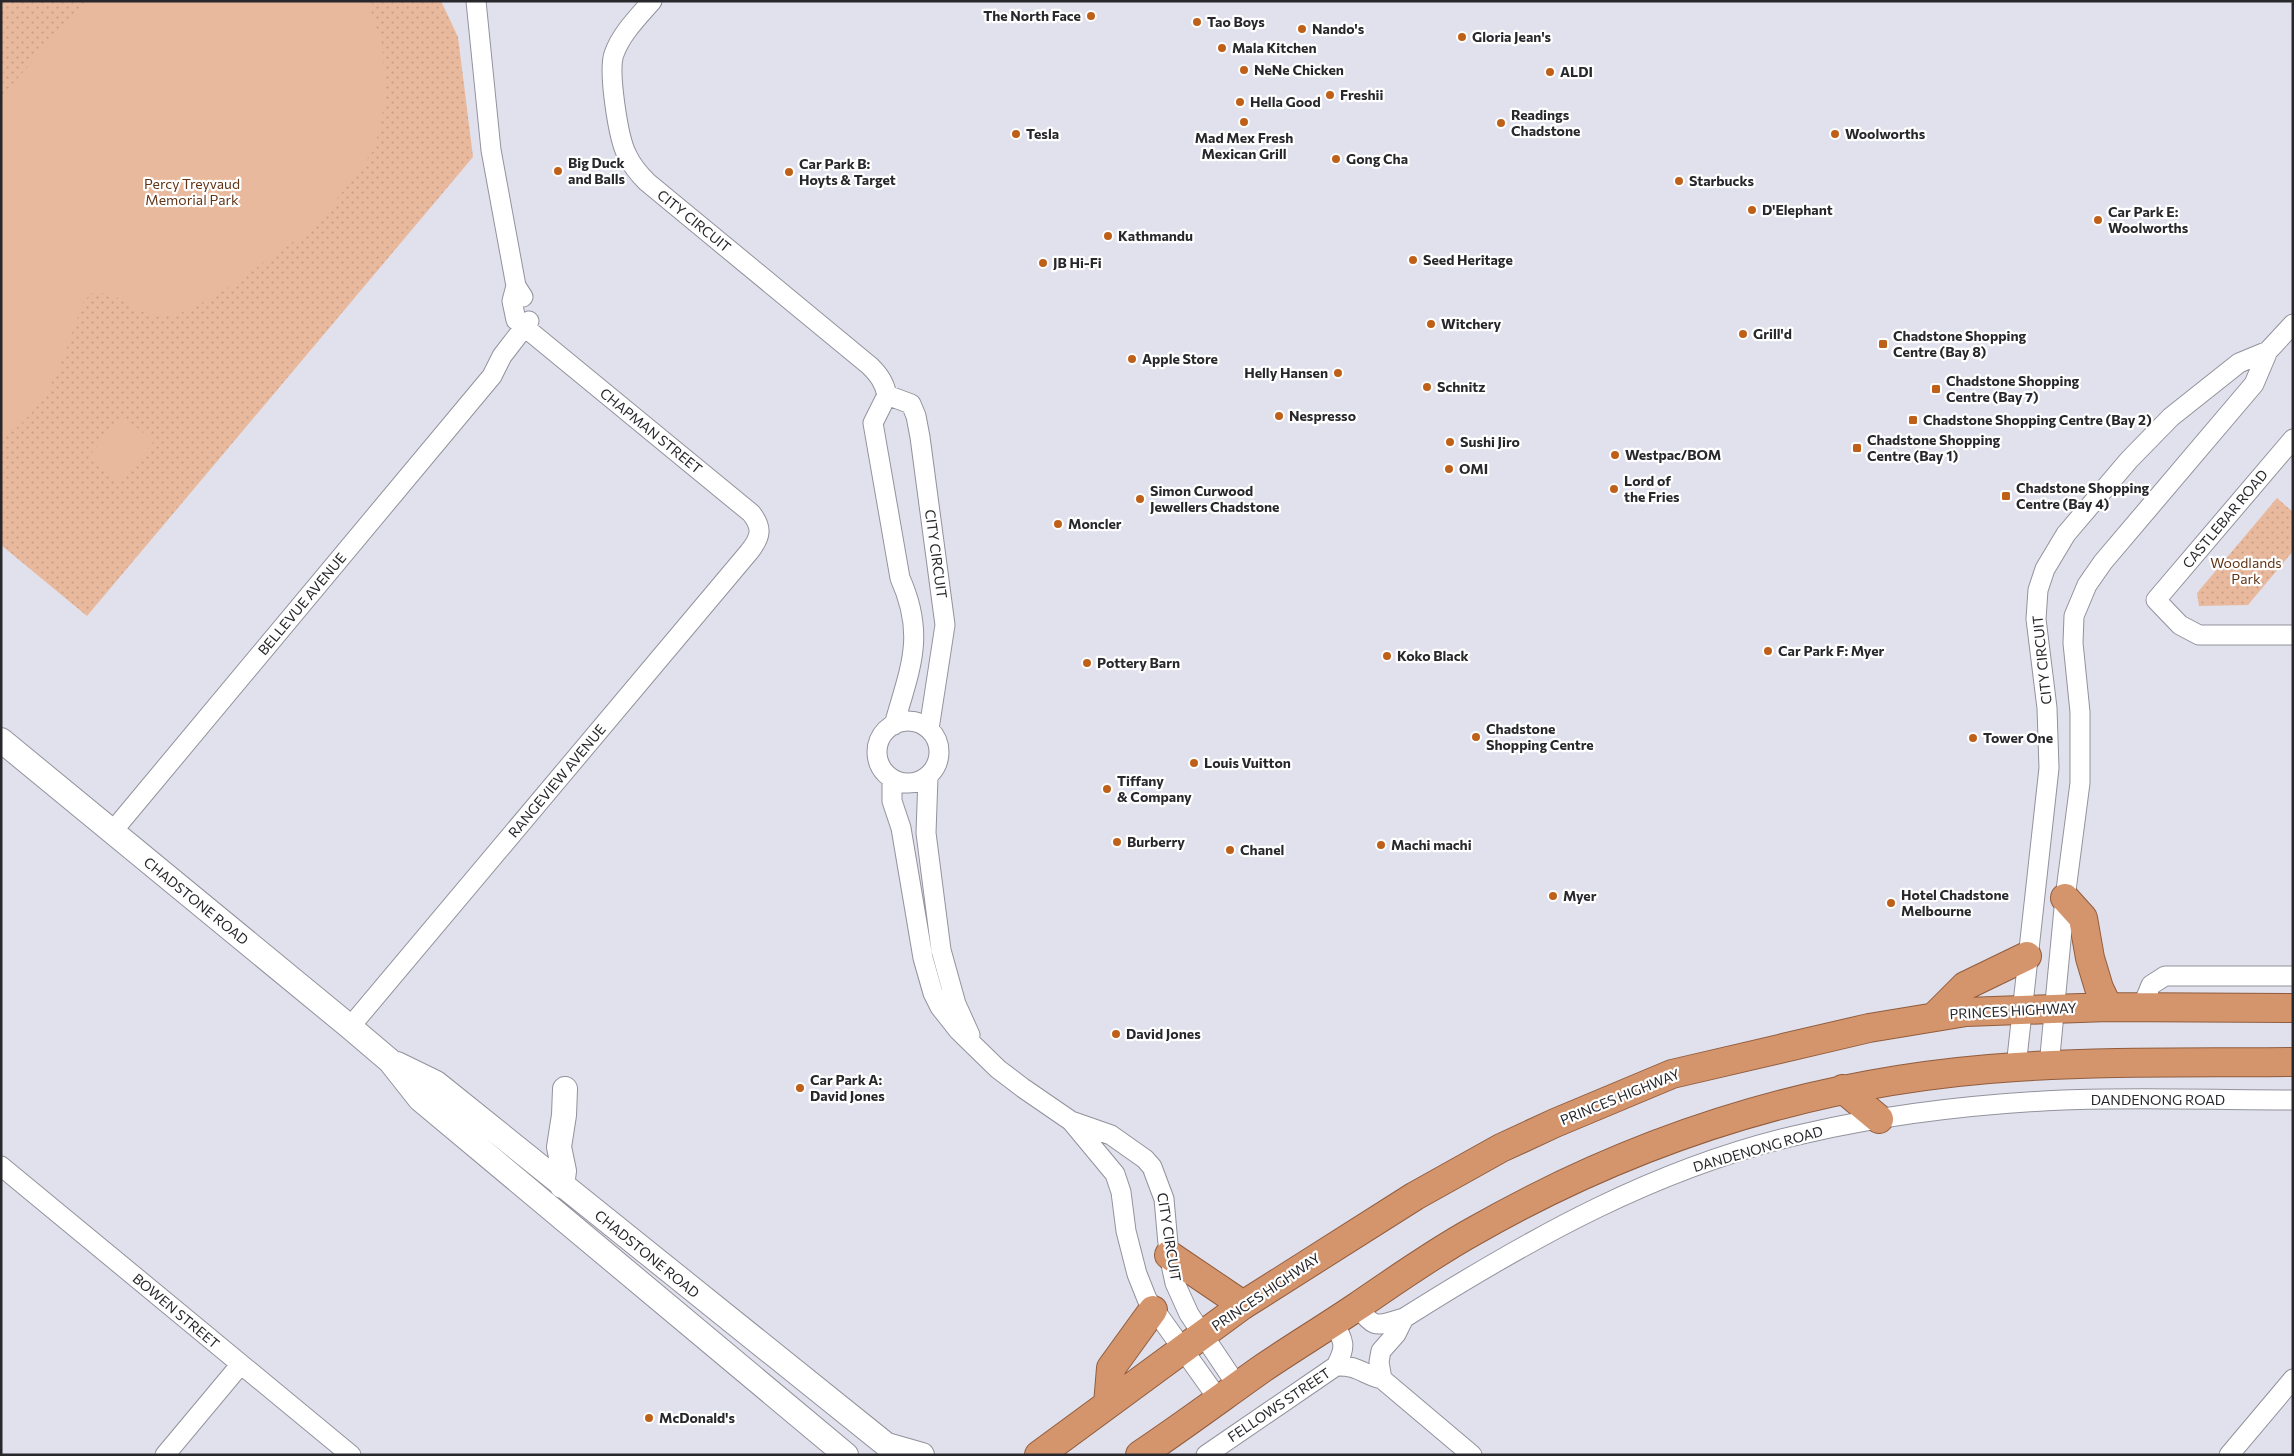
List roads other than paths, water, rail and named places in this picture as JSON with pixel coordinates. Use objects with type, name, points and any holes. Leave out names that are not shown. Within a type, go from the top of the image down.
[{"type":"highway","points":[[2065,898],[2083,918],[2090,958],[2099,988],[2108,1007]]},
{"type":"highway","points":[[1936,1016],[1965,986],[2027,956]]},
{"type":"highway","name":"PRINCES HIGHWAY","points":[[1039,1455],[1243,1305],[1415,1196],[1501,1148],[1603,1101],[1672,1074],[1823,1038],[1936,1016],[2054,1008],[2293,1008]]},
{"type":"highway","points":[[1142,1454],[1333,1322],[1473,1231],[1568,1182],[1633,1153],[1717,1122],[1843,1089],[1940,1074],[2016,1067],[2293,1062]]},
{"type":"highway","points":[[1843,1089],[1879,1119]]},
{"type":"highway","points":[[1169,1255],[1243,1305]]},
{"type":"highway","points":[[1108,1404],[1111,1368],[1153,1310]]},
{"type":"street","name":"CITY CIRCUIT","points":[[652,1],[621,40],[612,60],[611,74],[621,135],[628,157],[637,172],[870,366],[882,379],[887,395],[911,404],[916,416],[944,606],[945,634],[929,729]]},
{"type":"street","name":"CHAPMAN STREET","points":[[474,5],[491,150],[516,286],[512,301],[516,320],[529,328],[751,513],[757,520],[761,532]]},
{"type":"street","name":"CITY CIRCUIT","points":[[2049,1066],[2065,898],[2081,762],[2080,706],[2073,638],[2074,616],[2077,605],[2087,585],[2103,562],[2254,384],[2268,351],[2293,324]]},
{"type":"street","name":"BELLEVUE AVENUE","points":[[112,832],[492,376],[511,364],[529,328]]},
{"type":"street","name":"CITY CIRCUIT","points":[[2016,1067],[2020,1009],[2047,800],[2049,768],[2047,708],[2036,619],[2038,590],[2045,569],[2066,534],[2129,460],[2170,417],[2239,363],[2268,351]]},
{"type":"street","points":[[887,395],[873,423],[900,578],[909,597],[915,629],[912,665],[894,725],[885,733],[878,749],[881,766],[892,779],[911,783],[928,777],[938,762],[939,750],[936,738],[929,729],[912,722],[894,725]]},
{"type":"street","name":"CASTLEBAR ROAD","points":[[2293,439],[2156,600],[2180,625],[2199,635],[2293,635]]},
{"type":"street","name":"RANGEVIEW AVENUE","points":[[350,1027],[749,552],[760,538],[761,532]]},
{"type":"street","name":"CHADSTONE ROAD","points":[[1,740],[350,1027],[390,1061],[420,1099],[846,1455]]},
{"type":"street","name":"CITY CIRCUIT","points":[[928,777],[929,793],[925,820],[926,833],[942,950],[963,1021],[985,1056]]},
{"type":"street","name":"CITY CIRCUIT","points":[[892,779],[892,801],[901,828],[927,977],[947,1018],[985,1056],[1017,1083],[1071,1120],[1111,1135],[1145,1159],[1152,1167],[1164,1199],[1169,1255],[1175,1283],[1189,1314],[1192,1343],[1228,1393]]},
{"type":"street","points":[[2142,1007],[2151,985],[2165,976],[2293,976]]},
{"type":"street","name":"CHADSTONE ROAD","points":[[390,1061],[436,1083],[893,1450]]},
{"type":"street","points":[[562,1186],[564,1170],[559,1147],[564,1115],[565,1089]]},
{"type":"street","name":"DANDENONG ROAD","points":[[1358,1306],[1367,1320],[1373,1323],[1382,1325],[1404,1318],[1525,1244],[1587,1211],[1692,1168],[1805,1133],[1879,1119],[1948,1110],[2062,1100],[2293,1100]]},
{"type":"street","name":"CITY CIRCUIT","points":[[1071,1120],[1115,1174],[1121,1192],[1126,1231],[1137,1274],[1153,1310],[1192,1343],[1228,1393]]},
{"type":"street","name":"BOWEN STREET","points":[[1,1166],[351,1455]]},
{"type":"street","points":[[1382,1380],[1379,1362],[1381,1351],[1396,1334],[1404,1318]]},
{"type":"street","points":[[1333,1322],[1343,1340],[1344,1346],[1336,1366]]},
{"type":"street","points":[[166,1455],[241,1364]]},
{"type":"street","name":"FELLOWS STREET","points":[[1206,1455],[1336,1366],[1358,1368],[1382,1380],[1472,1455]]},
{"type":"street","points":[[2229,1455],[2293,1378]]},
{"type":"street","points":[[893,1450],[922,1455]]},
{"type":"place","name":"The North Face","points":[[1091,16]]},
{"type":"place","name":"Tao Boys","points":[[1197,22]]},
{"type":"place","name":"Nando's","points":[[1302,29]]},
{"type":"place","name":"Gloria Jean's","points":[[1462,37]]},
{"type":"place","name":"Mala Kitchen","points":[[1222,48]]},
{"type":"place","name":"NeNe Chicken","points":[[1244,70]]},
{"type":"place","name":"ALDI","points":[[1550,72]]},
{"type":"place","name":"Freshii","points":[[1330,95]]},
{"type":"place","name":"Hella Good","points":[[1240,102]]},
{"type":"place","name":"Mad Mex Fresh Mexican Grill","points":[[1244,122]]},
{"type":"place","name":"Readings Chadstone","points":[[1501,123]]},
{"type":"place","name":"Tesla","points":[[1016,134]]},
{"type":"place","name":"Woolworths","points":[[1835,134]]},
{"type":"place","name":"Gong Cha","points":[[1336,159]]},
{"type":"place","name":"Big Duck and Balls","points":[[558,171]]},
{"type":"place","name":"Car Park B: Hoyts & Target","points":[[789,172]]},
{"type":"place","name":"Starbucks","points":[[1679,181]]},
{"type":"place","name":"D'Elephant","points":[[1752,210]]},
{"type":"place","name":"Car Park E: Woolworths","points":[[2098,220]]},
{"type":"place","name":"Kathmandu","points":[[1108,236]]},
{"type":"place","name":"Seed Heritage","points":[[1413,260]]},
{"type":"place","name":"JB Hi-Fi","points":[[1043,263]]},
{"type":"place","name":"Witchery","points":[[1431,324]]},
{"type":"place","name":"Grill'd","points":[[1743,334]]},
{"type":"place","name":"Chadstone Shopping Centre (Bay 8)","points":[[1883,344]]},
{"type":"place","name":"Apple Store","points":[[1132,359]]},
{"type":"place","name":"Helly Hansen","points":[[1338,373]]},
{"type":"place","name":"Schnitz","points":[[1427,387]]},
{"type":"place","name":"Chadstone Shopping Centre (Bay 7)","points":[[1936,389]]},
{"type":"place","name":"Nespresso","points":[[1279,416]]},
{"type":"place","name":"Chadstone Shopping Centre (Bay 2)","points":[[1913,420]]},
{"type":"place","name":"Sushi Jiro","points":[[1450,442]]},
{"type":"place","name":"Chadstone Shopping Centre (Bay 1)","points":[[1857,448]]},
{"type":"place","name":"Westpac/BOM","points":[[1615,455]]},
{"type":"place","name":"OMI","points":[[1449,469]]},
{"type":"place","name":"Lord of the Fries","points":[[1614,489]]},
{"type":"place","name":"Chadstone Shopping Centre (Bay 4)","points":[[2006,496]]},
{"type":"place","name":"Simon Curwood Jewellers Chadstone","points":[[1140,499]]},
{"type":"place","name":"Moncler","points":[[1058,524]]},
{"type":"place","name":"Car Park F: Myer","points":[[1768,651]]},
{"type":"place","name":"Koko Black","points":[[1387,656]]},
{"type":"place","name":"Pottery Barn","points":[[1087,663]]},
{"type":"place","name":"Chadstone Shopping Centre","points":[[1476,737]]},
{"type":"place","name":"Tower One","points":[[1973,738]]},
{"type":"place","name":"Louis Vuitton","points":[[1194,763]]},
{"type":"place","name":"Tiffany & Company","points":[[1107,789]]},
{"type":"place","name":"Burberry","points":[[1117,842]]},
{"type":"place","name":"Machi machi","points":[[1381,845]]},
{"type":"place","name":"Chanel","points":[[1230,850]]},
{"type":"place","name":"Myer","points":[[1553,896]]},
{"type":"place","name":"Hotel Chadstone Melbourne","points":[[1891,903]]},
{"type":"place","name":"David Jones","points":[[1116,1034]]},
{"type":"place","name":"Car Park A: David Jones","points":[[800,1088]]},
{"type":"place","name":"McDonald's","points":[[649,1418]]},
{"type":"park label","name":"Percy Treyvaud Memorial Park","points":[[192,192]]},
{"type":"park label","name":"Woodlands Park","points":[[2246,572]]}]
